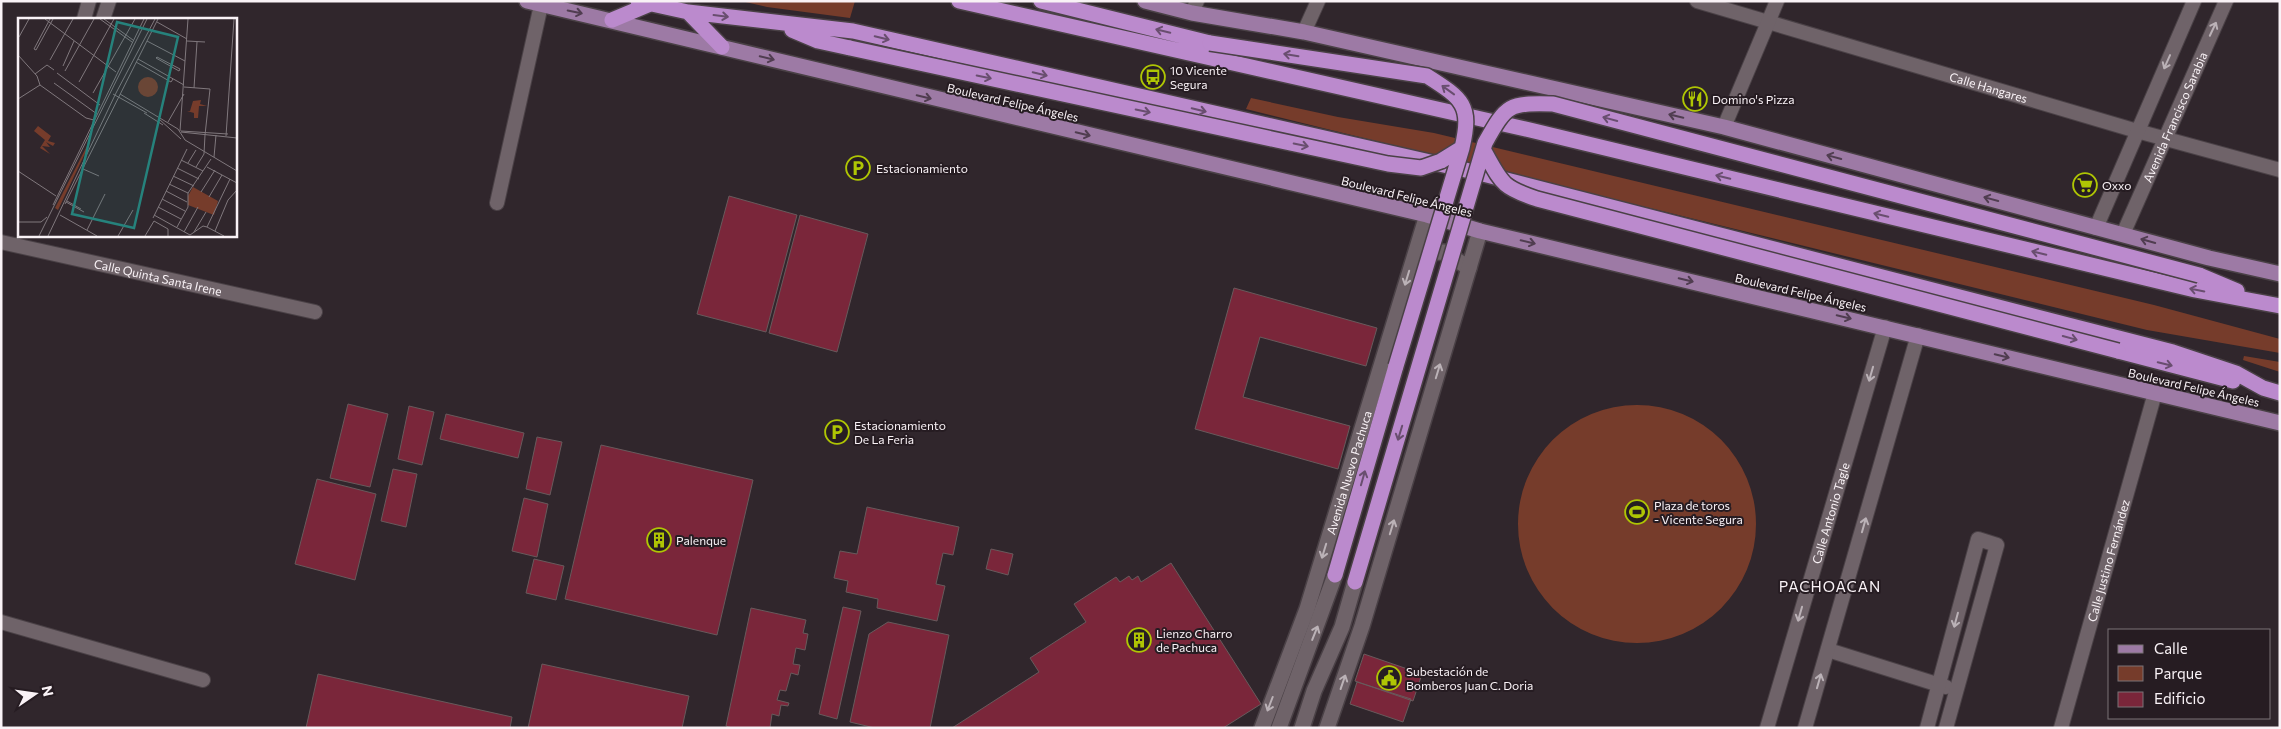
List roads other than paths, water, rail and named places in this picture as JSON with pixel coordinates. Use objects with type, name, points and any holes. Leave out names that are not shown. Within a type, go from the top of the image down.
[{"type":"highway","points":[[959,1],[1530,130],[2195,290],[2280,306]]},
{"type":"highway","points":[[1041,1],[1210,43],[1428,76],[1454,93],[1467,113],[1462,148],[1335,575]]},
{"type":"highway","points":[[612,20],[644,2]]},
{"type":"highway","name":"Boulevard Felipe Ángeles","points":[[644,2],[688,12],[853,32],[1483,174],[2173,352],[2236,373],[2263,388],[2280,393]]},
{"type":"highway","points":[[688,12],[722,47]]},
{"type":"highway","points":[[774,22],[818,41],[1388,164],[1420,168],[1441,161],[1462,148]]},
{"type":"highway","points":[[1355,582],[1485,143],[1502,113],[1522,103],[1553,104],[2199,275],[2261,302]]},
{"type":"highway","points":[[1484,151],[1501,181],[1512,191],[1537,199],[2263,388]]},
{"type":"main road","points":[[1145,1],[1195,7],[1724,128],[2209,258],[2280,274]]},
{"type":"main road","name":"Boulevard Felipe Ángeles","points":[[534,3],[612,20],[850,80],[1427,215],[1480,231],[2280,423]]},
{"type":"main road","name":"Avenida Nuevo Pachuca","points":[[1262,728],[1307,609],[1427,215]]},
{"type":"main road","points":[[1327,728],[1362,626],[1480,231]]},
{"type":"main road","points":[[1415,253],[1444,252],[1469,268]]},
{"type":"main road","points":[[1279,728],[1335,575]]},
{"type":"main road","points":[[1302,728],[1314,692],[1342,627],[1355,582]]},
{"type":"street","points":[[84,18],[89,1]]},
{"type":"street","points":[[103,18],[108,1]]},
{"type":"street","points":[[1304,32],[1318,1]]},
{"type":"street","name":"Calle Hangares","points":[[1697,1],[2137,131],[2280,170]]},
{"type":"street","points":[[1724,128],[1777,1]]},
{"type":"street","points":[[2096,228],[2194,1]]},
{"type":"street","name":"Avenida Francisco Sarabia","points":[[2123,234],[2164,137],[2226,1]]},
{"type":"street","points":[[497,203],[534,3]]},
{"type":"street","name":"Calle Quinta Santa Irene","points":[[1,242],[315,312]]},
{"type":"street","name":"Calle Antonio Tagle","points":[[1767,728],[1885,327]]},
{"type":"street","points":[[1806,728],[1918,336]]},
{"type":"street","name":"Calle Justino Fernández","points":[[2061,728],[2155,393]]},
{"type":"street","points":[[1927,728],[1978,540],[1997,545],[1946,728]]},
{"type":"street","points":[[1964,589],[1983,594]]},
{"type":"street","points":[[1,622],[203,680]]},
{"type":"street","points":[[1828,650],[1956,691]]},
{"type":"place","name":"10 Vicente Segura","points":[[1153,77]]},
{"type":"place","name":"Domino's Pizza","points":[[1695,99]]},
{"type":"place","name":"Estacionamiento","points":[[858,168]]},
{"type":"place","name":"Oxxo","points":[[2085,185]]},
{"type":"place","name":"Estacionamiento De La Feria","points":[[837,432]]},
{"type":"place","name":"Plaza de toros - Vicente Segura","points":[[1637,512]]},
{"type":"place","name":"Palenque","points":[[659,540]]},
{"type":"place","name":"Lienzo Charro de Pachuca","points":[[1139,640]]},
{"type":"place","name":"Subestación de Bomberos Juan C. Doria","points":[[1389,678]]},
{"type":"district","name":"PACHOACAN","points":[[1830,586]]}]
